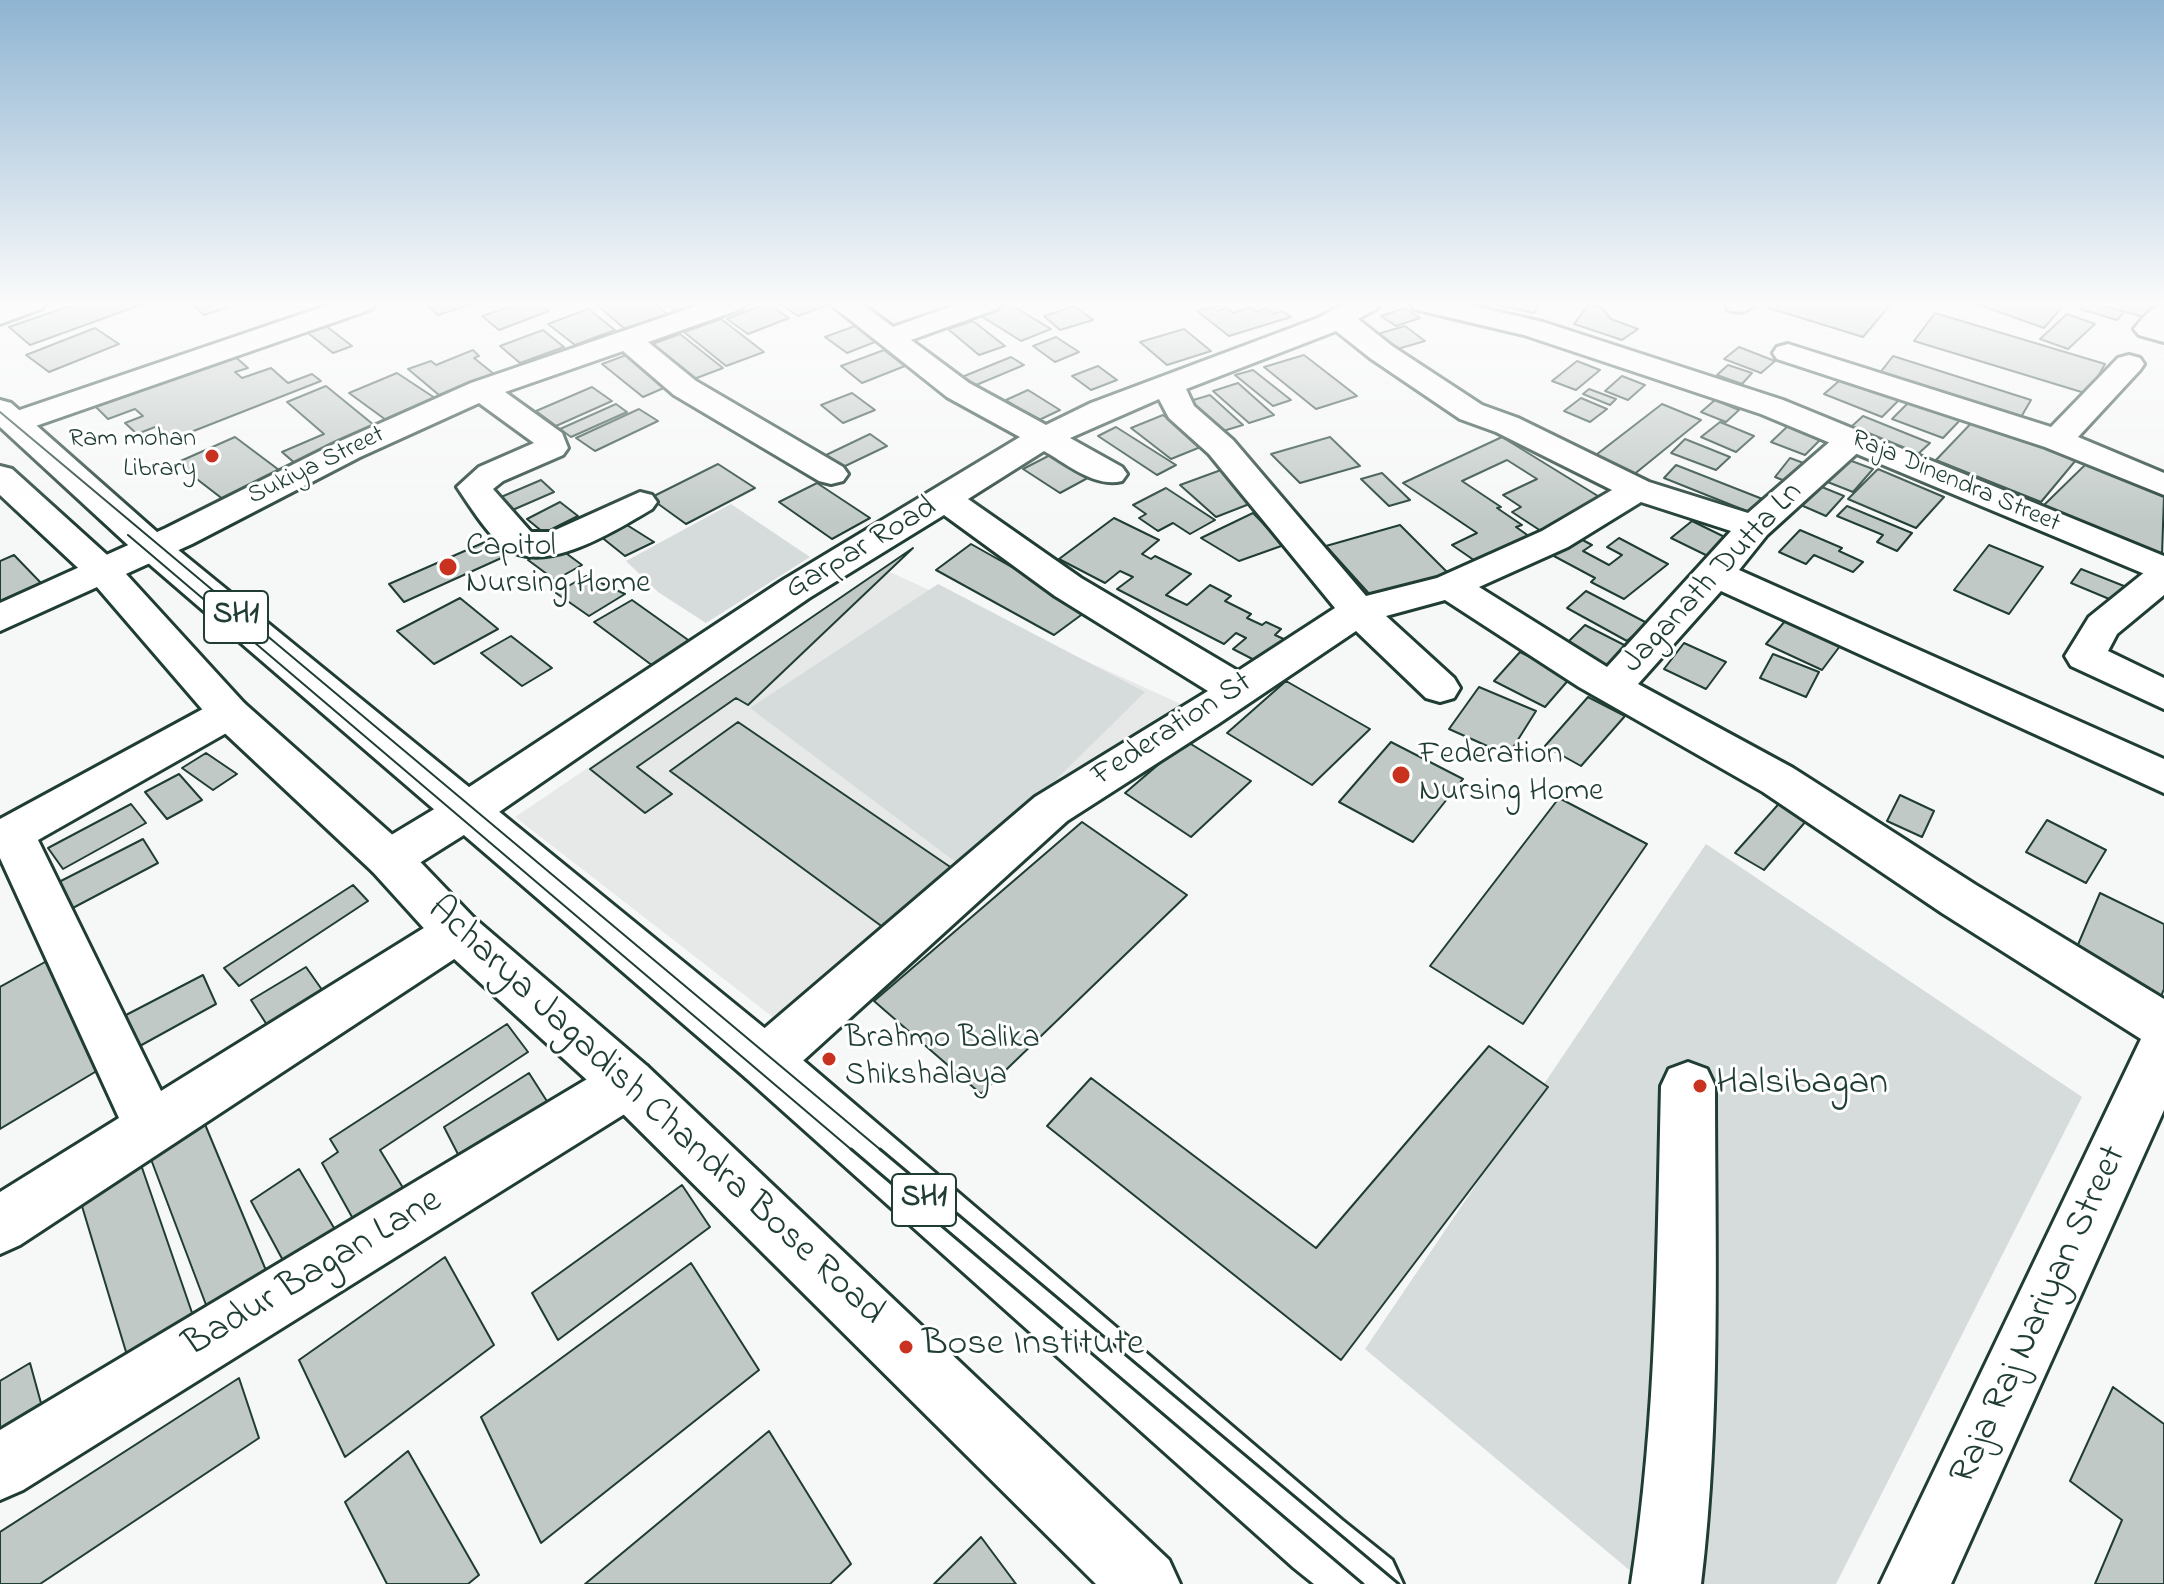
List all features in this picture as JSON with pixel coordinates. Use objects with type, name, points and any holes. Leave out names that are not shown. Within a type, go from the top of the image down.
[{"type":"street","points":[[8,416],[147,377]]},
{"type":"street","name":"Sukiya Street","points":[[0,618],[153,548],[348,450],[482,390],[519,377]]},
{"type":"street","points":[[672,377],[685,388],[831,474]]},
{"type":"street","points":[[941,377],[958,390],[1110,474]]},
{"type":"street","name":"Garpar Road","points":[[389,859],[472,815],[796,589],[945,499],[1012,454],[1102,410],[1186,377]]},
{"type":"street","points":[[1418,377],[1471,412],[1507,425],[1637,489],[1754,527]]},
{"type":"street","name":"Raja Dinendra Street","points":[[1681,377],[1772,407],[1853,439],[2164,573]]},
{"type":"street","points":[[1862,377],[2057,440],[2164,485]]},
{"type":"street","points":[[2057,440],[2117,377]]},
{"type":"street","points":[[1168,384],[1180,411],[1221,447],[1358,611],[1440,688]]},
{"type":"street","points":[[482,390],[550,440],[551,448],[501,469],[474,487],[519,541],[539,548],[571,537],[640,502]]},
{"type":"street","name":"SH1","points":[[8,416],[153,548],[765,1061],[1368,1584]]},
{"type":"street","name":"Jaganath Dutta Ln","points":[[1612,687],[1716,574],[1754,527],[1853,439]]},
{"type":"street","name":"SH1","points":[[0,476],[103,571],[229,713]]},
{"type":"street","name":"Federation St","points":[[765,1061],[1051,809],[1358,611],[1450,586],[1555,539],[1637,489]]},
{"type":"street","points":[[945,499],[1068,587],[1238,690]]},
{"type":"street","points":[[2164,573],[2103,626],[2085,656],[2164,695]]},
{"type":"street","points":[[1716,574],[2164,777]]},
{"type":"street","points":[[1450,586],[1612,687],[1778,780],[1959,899],[2164,1026]]},
{"type":"street","points":[[151,1128],[6,837],[229,713]]},
{"type":"street","name":"Acharya Jagadish Chandra Bose Road","points":[[229,713],[389,859],[457,932],[628,1083],[1145,1584]]},
{"type":"street","points":[[0,1225],[457,932]]},
{"type":"street","name":"Raja Raj Nariyan Street","points":[[1915,1584],[2119,1151],[2164,1047]]},
{"type":"street","name":"Badur Bagan Lane","points":[[0,1467],[628,1083]]},
{"type":"street","points":[[1666,1584],[1675,1531],[1683,1411],[1688,1086]]},
{"type":"shaded area","points":[[731,504],[810,557],[706,623],[658,592],[626,561]]},
{"type":"shaded area","points":[[883,569],[1203,714],[1028,845],[805,1042],[515,817]]},
{"type":"shaded area","points":[[938,584],[1145,692],[965,869],[750,708]]},
{"type":"shaded area","points":[[1706,844],[2082,1097],[1836,1584],[1646,1584],[1365,1349]]},
{"type":"building","points":[[170,377],[281,377],[288,383],[304,377],[316,377],[321,381],[168,441],[155,427],[137,434],[125,423],[143,416],[135,409],[108,419],[94,405]]},
{"type":"building","points":[[388,377],[403,377],[435,398],[386,420],[349,393]]},
{"type":"building","points":[[417,377],[486,377],[439,395]]},
{"type":"building","points":[[618,377],[664,377],[673,384],[643,397]]},
{"type":"building","points":[[680,377],[699,377],[686,382]]},
{"type":"building","points":[[854,377],[877,377],[862,383]]},
{"type":"building","points":[[962,377],[995,377],[969,388],[957,379]]},
{"type":"building","points":[[1073,377],[1113,377],[1117,380],[1091,390]]},
{"type":"building","points":[[1237,377],[1262,377],[1291,400],[1273,406]]},
{"type":"building","points":[[1276,377],[1332,377],[1357,396],[1316,409]]},
{"type":"building","points":[[1557,377],[1592,377],[1576,390],[1552,381]]},
{"type":"building","points":[[1621,377],[1645,385],[1628,400],[1605,391]]},
{"type":"building","points":[[1722,377],[1748,377],[1742,384]]},
{"type":"building","points":[[1844,377],[1851,377],[1903,396],[1882,417],[1824,394]]},
{"type":"building","points":[[1959,377],[2031,400],[2017,424],[1876,378]]},
{"type":"building","points":[[2032,377],[2098,377],[2088,394]]},
{"type":"building","points":[[1238,383],[1274,415],[1249,423],[1213,391]]},
{"type":"building","points":[[326,386],[380,430],[297,465],[282,452],[324,434],[287,402]]},
{"type":"building","points":[[592,387],[612,401],[556,426],[536,411]]},
{"type":"building","points":[[1589,389],[1616,399],[1610,405],[1583,394]]},
{"type":"building","points":[[1028,390],[1060,410],[1037,421],[1006,400]]},
{"type":"building","points":[[852,393],[875,410],[843,423],[821,405]]},
{"type":"building","points":[[1210,395],[1243,425],[1223,431],[1190,401]]},
{"type":"building","points":[[1581,398],[1607,409],[1590,422],[1564,411]]},
{"type":"building","points":[[1913,398],[1963,417],[1943,438],[1892,419]]},
{"type":"building","points":[[1715,400],[1739,410],[1726,422],[1701,412]]},
{"type":"building","points":[[616,404],[627,412],[571,437],[560,429]]},
{"type":"building","points":[[1662,404],[1701,420],[1632,476],[1592,458]]},
{"type":"building","points":[[639,409],[658,421],[595,451],[576,438]]},
{"type":"building","points":[[1163,415],[1203,446],[1171,459],[1131,428]]},
{"type":"building","points":[[1979,415],[2081,454],[2041,502],[1936,460]]},
{"type":"building","points":[[1863,416],[1930,443],[1918,454],[1851,427]]},
{"type":"building","points":[[1720,422],[1754,436],[1736,452],[1701,437]]},
{"type":"building","points":[[1790,424],[1823,437],[1805,455],[1771,442]]},
{"type":"building","points":[[1116,427],[1176,465],[1157,475],[1098,436]]},
{"type":"building","points":[[870,434],[887,446],[841,468],[824,456]]},
{"type":"building","points":[[235,437],[283,473],[224,500],[176,463]]},
{"type":"building","points":[[1330,437],[1360,466],[1300,483],[1271,454]]},
{"type":"building","points":[[1502,437],[1606,501],[1544,533],[1512,512],[1521,507],[1503,495],[1537,479],[1507,460],[1462,481],[1501,507],[1497,508],[1522,525],[1516,527],[1533,539],[1481,565],[1452,545],[1477,533],[1403,483]]},
{"type":"building","points":[[1685,439],[1730,457],[1716,470],[1671,453]]},
{"type":"building","points":[[1058,451],[1095,474],[1060,493],[1023,469]]},
{"type":"building","points":[[1841,457],[1873,469],[1853,492],[1820,479]]},
{"type":"building","points":[[1790,458],[1809,465],[1795,485],[1775,477]]},
{"type":"building","points":[[2087,463],[2164,495],[2162,556],[2044,505]]},
{"type":"building","points":[[718,464],[755,488],[686,524],[650,498]]},
{"type":"building","points":[[1676,465],[1765,500],[1754,514],[1664,478]]},
{"type":"building","points":[[1878,469],[1944,497],[1916,528],[1848,499]]},
{"type":"building","points":[[1221,470],[1257,501],[1216,517],[1180,485]]},
{"type":"building","points":[[1382,473],[1410,500],[1389,506],[1361,479]]},
{"type":"building","points":[[541,480],[554,492],[508,512],[494,500]]},
{"type":"building","points":[[817,483],[870,518],[832,539],[779,502]]},
{"type":"building","points":[[1812,483],[1844,496],[1826,516],[1794,502]]},
{"type":"building","points":[[1166,488],[1215,520],[1190,534],[1173,523],[1158,531],[1139,518],[1146,514],[1133,505]]},
{"type":"building","points":[[560,502],[578,516],[544,533],[527,519]]},
{"type":"building","points":[[1847,506],[1912,533],[1897,551],[1877,542],[1883,535],[1837,516]]},
{"type":"building","points":[[1253,513],[1284,545],[1239,561],[1201,538]]},
{"type":"building","points":[[1114,518],[1159,540],[1142,554],[1151,559],[1155,556],[1191,574],[1166,595],[1187,605],[1210,585],[1231,596],[1225,601],[1251,614],[1247,618],[1281,629],[1275,635],[1288,641],[1264,665],[1233,649],[1246,638],[1236,633],[1224,644],[1117,589],[1133,577],[1120,571],[1105,583],[1059,559]]},
{"type":"building","points":[[619,520],[654,542],[625,556],[595,532]]},
{"type":"building","points":[[1692,521],[1739,544],[1718,561],[1671,538]]},
{"type":"building","points":[[1400,525],[1450,575],[1373,598],[1326,546]]},
{"type":"building","points":[[1800,530],[1842,548],[1839,551],[1863,562],[1853,572],[1814,555],[1806,564],[1779,552]]},
{"type":"building","points":[[1577,537],[1592,545],[1583,551],[1609,565],[1622,555],[1607,547],[1619,538],[1668,564],[1624,599],[1591,582],[1595,578],[1552,555]]},
{"type":"building","points":[[492,539],[508,555],[404,602],[389,584]]},
{"type":"building","points":[[971,544],[1088,610],[1054,635],[936,570]]},
{"type":"building","points":[[555,545],[582,565],[555,580],[528,560]]},
{"type":"building","points":[[1989,545],[2043,567],[2009,614],[1954,590]]},
{"type":"building","points":[[913,548],[748,705],[736,698],[637,767],[672,794],[645,813],[590,769]]},
{"type":"building","points":[[14,555],[41,583],[0,601],[0,561]]},
{"type":"building","points":[[2081,569],[2124,586],[2114,601],[2071,583]]},
{"type":"building","points":[[586,576],[625,594],[589,616],[556,593]]},
{"type":"building","points":[[1586,591],[1647,623],[1627,641],[1567,608]]},
{"type":"building","points":[[460,598],[498,629],[434,664],[397,631]]},
{"type":"building","points":[[632,600],[691,642],[653,666],[594,622]]},
{"type":"building","points":[[1785,621],[1840,646],[1822,670],[1766,644]]},
{"type":"building","points":[[1585,625],[1632,649],[1610,672],[1562,648]]},
{"type":"building","points":[[511,636],[552,668],[522,686],[481,653]]},
{"type":"building","points":[[1684,643],[1726,662],[1706,689],[1664,669]]},
{"type":"building","points":[[1520,652],[1571,677],[1545,707],[1494,681]]},
{"type":"building","points":[[1773,654],[1819,672],[1806,697],[1760,678]]},
{"type":"building","points":[[1286,681],[1370,729],[1312,785],[1227,733]]},
{"type":"building","points":[[1479,687],[1536,711],[1514,746],[1527,751],[1521,761],[1449,729]]},
{"type":"building","points":[[1588,697],[1625,716],[1581,766],[1545,746]]},
{"type":"building","points":[[738,722],[962,875],[895,936],[670,771]]},
{"type":"building","points":[[1186,741],[1251,781],[1191,837],[1125,793]]},
{"type":"building","points":[[1391,742],[1463,779],[1413,842],[1339,802]]},
{"type":"building","points":[[206,753],[237,774],[213,790],[182,768]]},
{"type":"building","points":[[179,774],[202,800],[167,819],[145,792]]},
{"type":"building","points":[[1900,795],[1934,811],[1922,837],[1887,821]]},
{"type":"building","points":[[1559,798],[1647,844],[1523,1024],[1430,966]]},
{"type":"building","points":[[1784,798],[1812,814],[1764,870],[1735,853]]},
{"type":"building","points":[[131,804],[146,823],[63,869],[48,848]]},
{"type":"building","points":[[2047,820],[2106,850],[2086,883],[2026,852]]},
{"type":"building","points":[[1082,822],[1187,895],[981,1094],[874,1001]]},
{"type":"building","points":[[143,839],[158,863],[69,910],[55,884]]},
{"type":"building","points":[[353,885],[368,901],[239,986],[224,968]]},
{"type":"building","points":[[2100,893],[2164,924],[2164,989],[2160,999],[2074,954]]},
{"type":"building","points":[[54,957],[110,1063],[0,1129],[0,987]]},
{"type":"building","points":[[306,967],[332,1004],[276,1039],[251,1000]]},
{"type":"building","points":[[203,975],[216,1004],[138,1047],[126,1015]]},
{"type":"building","points":[[507,1024],[528,1052],[380,1150],[411,1201],[362,1235],[322,1163],[338,1152],[330,1139]]},
{"type":"building","points":[[1489,1046],[1548,1087],[1341,1360],[1047,1126],[1091,1078],[1316,1248]]},
{"type":"building","points":[[529,1073],[550,1106],[462,1162],[444,1127]]},
{"type":"building","points":[[204,1122],[270,1280],[211,1318],[149,1154]]},
{"type":"building","points":[[139,1159],[199,1333],[133,1375],[78,1193]]},
{"type":"building","points":[[299,1169],[343,1243],[293,1279],[251,1201]]},
{"type":"building","points":[[682,1185],[710,1227],[558,1340],[532,1293]]},
{"type":"building","points":[[445,1257],[494,1345],[345,1457],[299,1360]]},
{"type":"building","points":[[691,1263],[759,1370],[541,1543],[481,1417]]},
{"type":"building","points":[[30,1363],[44,1414],[0,1442],[0,1381]]},
{"type":"building","points":[[239,1378],[259,1438],[40,1584],[0,1584],[0,1532]]},
{"type":"building","points":[[2113,1387],[2164,1424],[2164,1584],[2095,1584],[2122,1520],[2070,1481]]},
{"type":"building","points":[[769,1431],[851,1564],[830,1584],[585,1584]]},
{"type":"building","points":[[408,1451],[479,1575],[468,1584],[387,1584],[345,1502]]},
{"type":"building","points":[[981,1537],[1016,1584],[934,1584]]},
{"type":"tram line","points":[[0,412],[882,1151]]},
{"type":"tram line","points":[[128,535],[853,1151]]},
{"type":"tram line","points":[[851,1149],[1363,1584]]},
{"type":"tram line","points":[[880,1149],[1399,1584]]},
{"type":"place","name":"Ram mohan Library","points":[[212,456]]},
{"type":"place","name":"Capitol Nursing Home","points":[[448,567]]},
{"type":"place","name":"Federation Nursing Home","points":[[1401,775]]},
{"type":"place","name":"Brahmo Balika Shikshalaya","points":[[829,1059]]},
{"type":"place","name":"Halsibagan","points":[[1700,1086]]},
{"type":"place","name":"Bose Institute","points":[[906,1347]]}]
